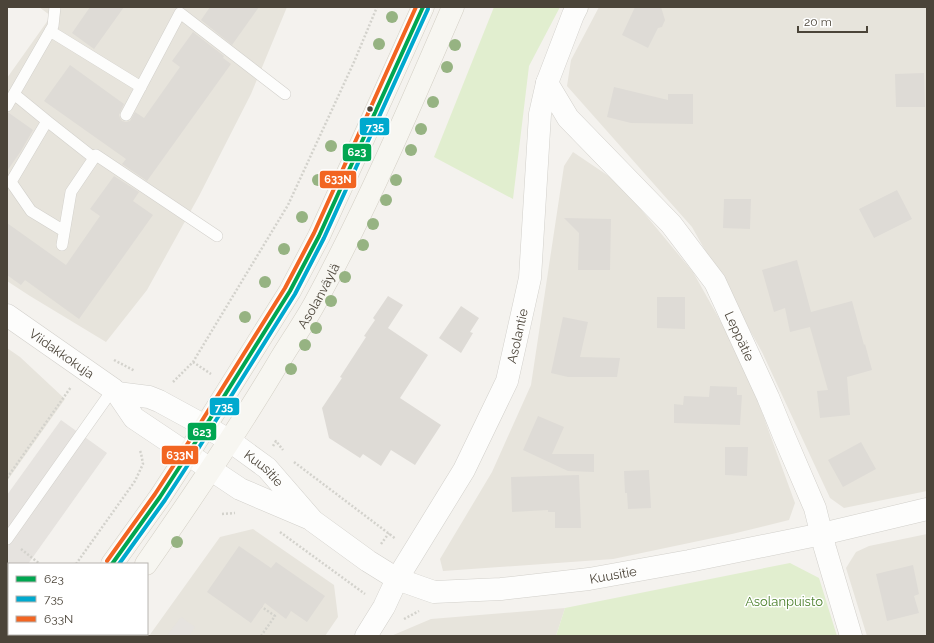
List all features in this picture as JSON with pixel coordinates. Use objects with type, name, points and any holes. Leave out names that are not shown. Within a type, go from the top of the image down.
[{"type":"main road","name":"Asolanväylä","points":[[113,563],[160,497],[290,291],[319,236],[423,7]]},
{"type":"main road","name":"Asolanväylä","points":[[147,563],[230,441],[314,305],[345,247],[402,125],[453,7]]},
{"type":"street","name":"Asolantie","points":[[366,636],[384,607],[397,579],[464,470],[507,381],[530,278],[540,114],[547,83],[577,7]]},
{"type":"street","name":"Leppätie","points":[[547,83],[568,118],[671,224],[715,282],[768,397],[815,508],[825,548],[851,636]]},
{"type":"street","name":"Viidakkokuja","points":[[7,315],[115,391],[134,418],[211,470]]},
{"type":"street","name":"Viidakkokuja","points":[[115,391],[149,397],[206,426]]},
{"type":"street","name":"Kuusitie","points":[[206,426],[230,441],[267,468],[313,521],[368,561],[397,579],[434,592],[501,589],[589,579],[689,561],[822,534],[927,509]]},
{"type":"street","name":"Kuusitie","points":[[211,470],[240,490],[313,521]]},
{"type":"lane","points":[[7,106],[53,26],[55,7]]},
{"type":"lane","points":[[126,115],[141,87],[176,10],[285,94]]},
{"type":"lane","points":[[50,31],[141,87]]},
{"type":"lane","points":[[14,94],[94,158]]},
{"type":"lane","points":[[47,121],[11,182],[31,211],[64,231]]},
{"type":"lane","points":[[62,245],[71,192],[96,155],[217,236]]},
{"type":"lane","points":[[7,538],[115,391]]},
{"type":"path","points":[[159,401],[167,388],[192,362],[288,205],[378,7]]},
{"type":"path","points":[[7,478],[72,386]]},
{"type":"path","points":[[77,563],[135,481],[143,464],[142,453],[131,441],[143,424]]},
{"type":"path","points":[[276,441],[285,453]]},
{"type":"path","points":[[289,458],[414,552]]},
{"type":"path","points":[[7,538],[39,563]]},
{"type":"path","points":[[261,636],[275,616],[262,607]]},
{"type":"shaded area","points":[[39,7],[287,7],[251,94],[199,196],[147,290],[106,342],[7,281],[7,78],[51,16]]},
{"type":"shaded area","points":[[599,7],[927,7],[927,491],[844,508],[830,498],[762,352],[692,227],[567,86],[571,60]]},
{"type":"shaded area","points":[[573,152],[619,183],[693,272],[744,363],[795,503],[789,520],[732,534],[613,559],[443,571],[440,559],[492,472],[531,385],[564,166]]},
{"type":"shaded area","points":[[7,348],[20,357],[65,399],[7,481]]},
{"type":"shaded area","points":[[61,420],[107,453],[29,563],[8,563],[7,593],[7,495]]},
{"type":"shaded area","points":[[253,529],[334,585],[338,617],[325,636],[149,636],[220,537]]},
{"type":"shaded area","points":[[927,534],[927,636],[867,636],[846,568],[856,552],[869,546]]},
{"type":"shaded area","points":[[565,608],[556,636],[391,636],[431,619]]},
{"type":"shaded area","points":[[181,617],[195,627],[189,636],[167,636]]},
{"type":"green space","points":[[494,7],[560,7],[529,66],[513,199],[434,157]]},
{"type":"green space","name":"Asolanpuisto","points":[[790,563],[819,578],[837,636],[556,636],[565,608]]},
{"type":"building","points":[[90,7],[124,7],[94,49],[72,33]]},
{"type":"building","points":[[210,7],[259,7],[232,45],[201,20]]},
{"type":"building","points":[[635,7],[661,7],[665,20],[662,27],[658,28],[648,48],[622,35]]},
{"type":"building","points":[[193,32],[224,56],[223,58],[231,64],[147,181],[122,164],[126,159],[44,101],[70,65],[124,104],[119,115],[122,121],[130,121],[135,112],[144,118],[180,67],[172,61]]},
{"type":"building","points":[[924,73],[925,107],[896,107],[895,74]]},
{"type":"building","points":[[614,87],[668,100],[668,94],[693,94],[693,124],[631,123],[607,117]]},
{"type":"building","points":[[7,113],[33,130],[7,171]]},
{"type":"building","points":[[114,176],[139,192],[133,201],[153,215],[79,319],[25,280],[21,285],[7,275],[7,223],[66,265],[100,216],[90,209]]},
{"type":"building","points":[[897,190],[912,219],[874,238],[859,209]]},
{"type":"building","points":[[724,199],[751,199],[750,229],[723,228]]},
{"type":"building","points":[[564,218],[611,219],[610,270],[578,270],[579,233]]},
{"type":"building","points":[[797,260],[811,312],[852,301],[872,370],[847,377],[850,415],[820,418],[817,391],[828,390],[810,327],[790,332],[785,308],[774,312],[762,270]]},
{"type":"building","points":[[388,296],[403,305],[388,328],[428,355],[400,398],[441,425],[415,465],[391,450],[381,466],[363,454],[360,458],[329,438],[322,408],[342,378],[340,377],[366,337],[364,336],[375,320],[373,318]]},
{"type":"building","points":[[657,297],[685,297],[685,329],[657,328]]},
{"type":"building","points":[[461,306],[479,318],[470,332],[473,333],[461,353],[439,338]]},
{"type":"building","points":[[563,317],[588,322],[580,357],[620,358],[617,377],[568,377],[551,373]]},
{"type":"building","points":[[710,386],[737,387],[737,395],[742,395],[740,425],[674,423],[674,404],[683,405],[684,396],[709,397]]},
{"type":"building","points":[[538,416],[564,427],[552,454],[594,454],[594,472],[568,471],[523,450]]},
{"type":"building","points":[[861,442],[876,469],[843,487],[828,460]]},
{"type":"building","points":[[725,447],[748,447],[747,476],[725,475]]},
{"type":"building","points":[[649,470],[651,508],[628,509],[627,493],[625,493],[624,471]]},
{"type":"building","points":[[579,475],[581,528],[555,528],[555,512],[548,512],[548,510],[512,512],[511,477]]},
{"type":"building","points":[[239,546],[271,568],[276,562],[325,596],[307,622],[291,611],[286,619],[265,603],[251,623],[207,592]]},
{"type":"building","points":[[913,565],[919,594],[914,596],[919,613],[887,621],[876,574]]},
{"type":"transit line","name":"633N","points":[[107,561],[155,494],[285,288],[314,233],[416,7]]},
{"type":"transit line","name":"623","points":[[113,563],[160,497],[290,291],[319,236],[423,7]]},
{"type":"transit line","name":"735","points":[[120,563],[165,500],[295,294],[324,238],[428,9]]}]
